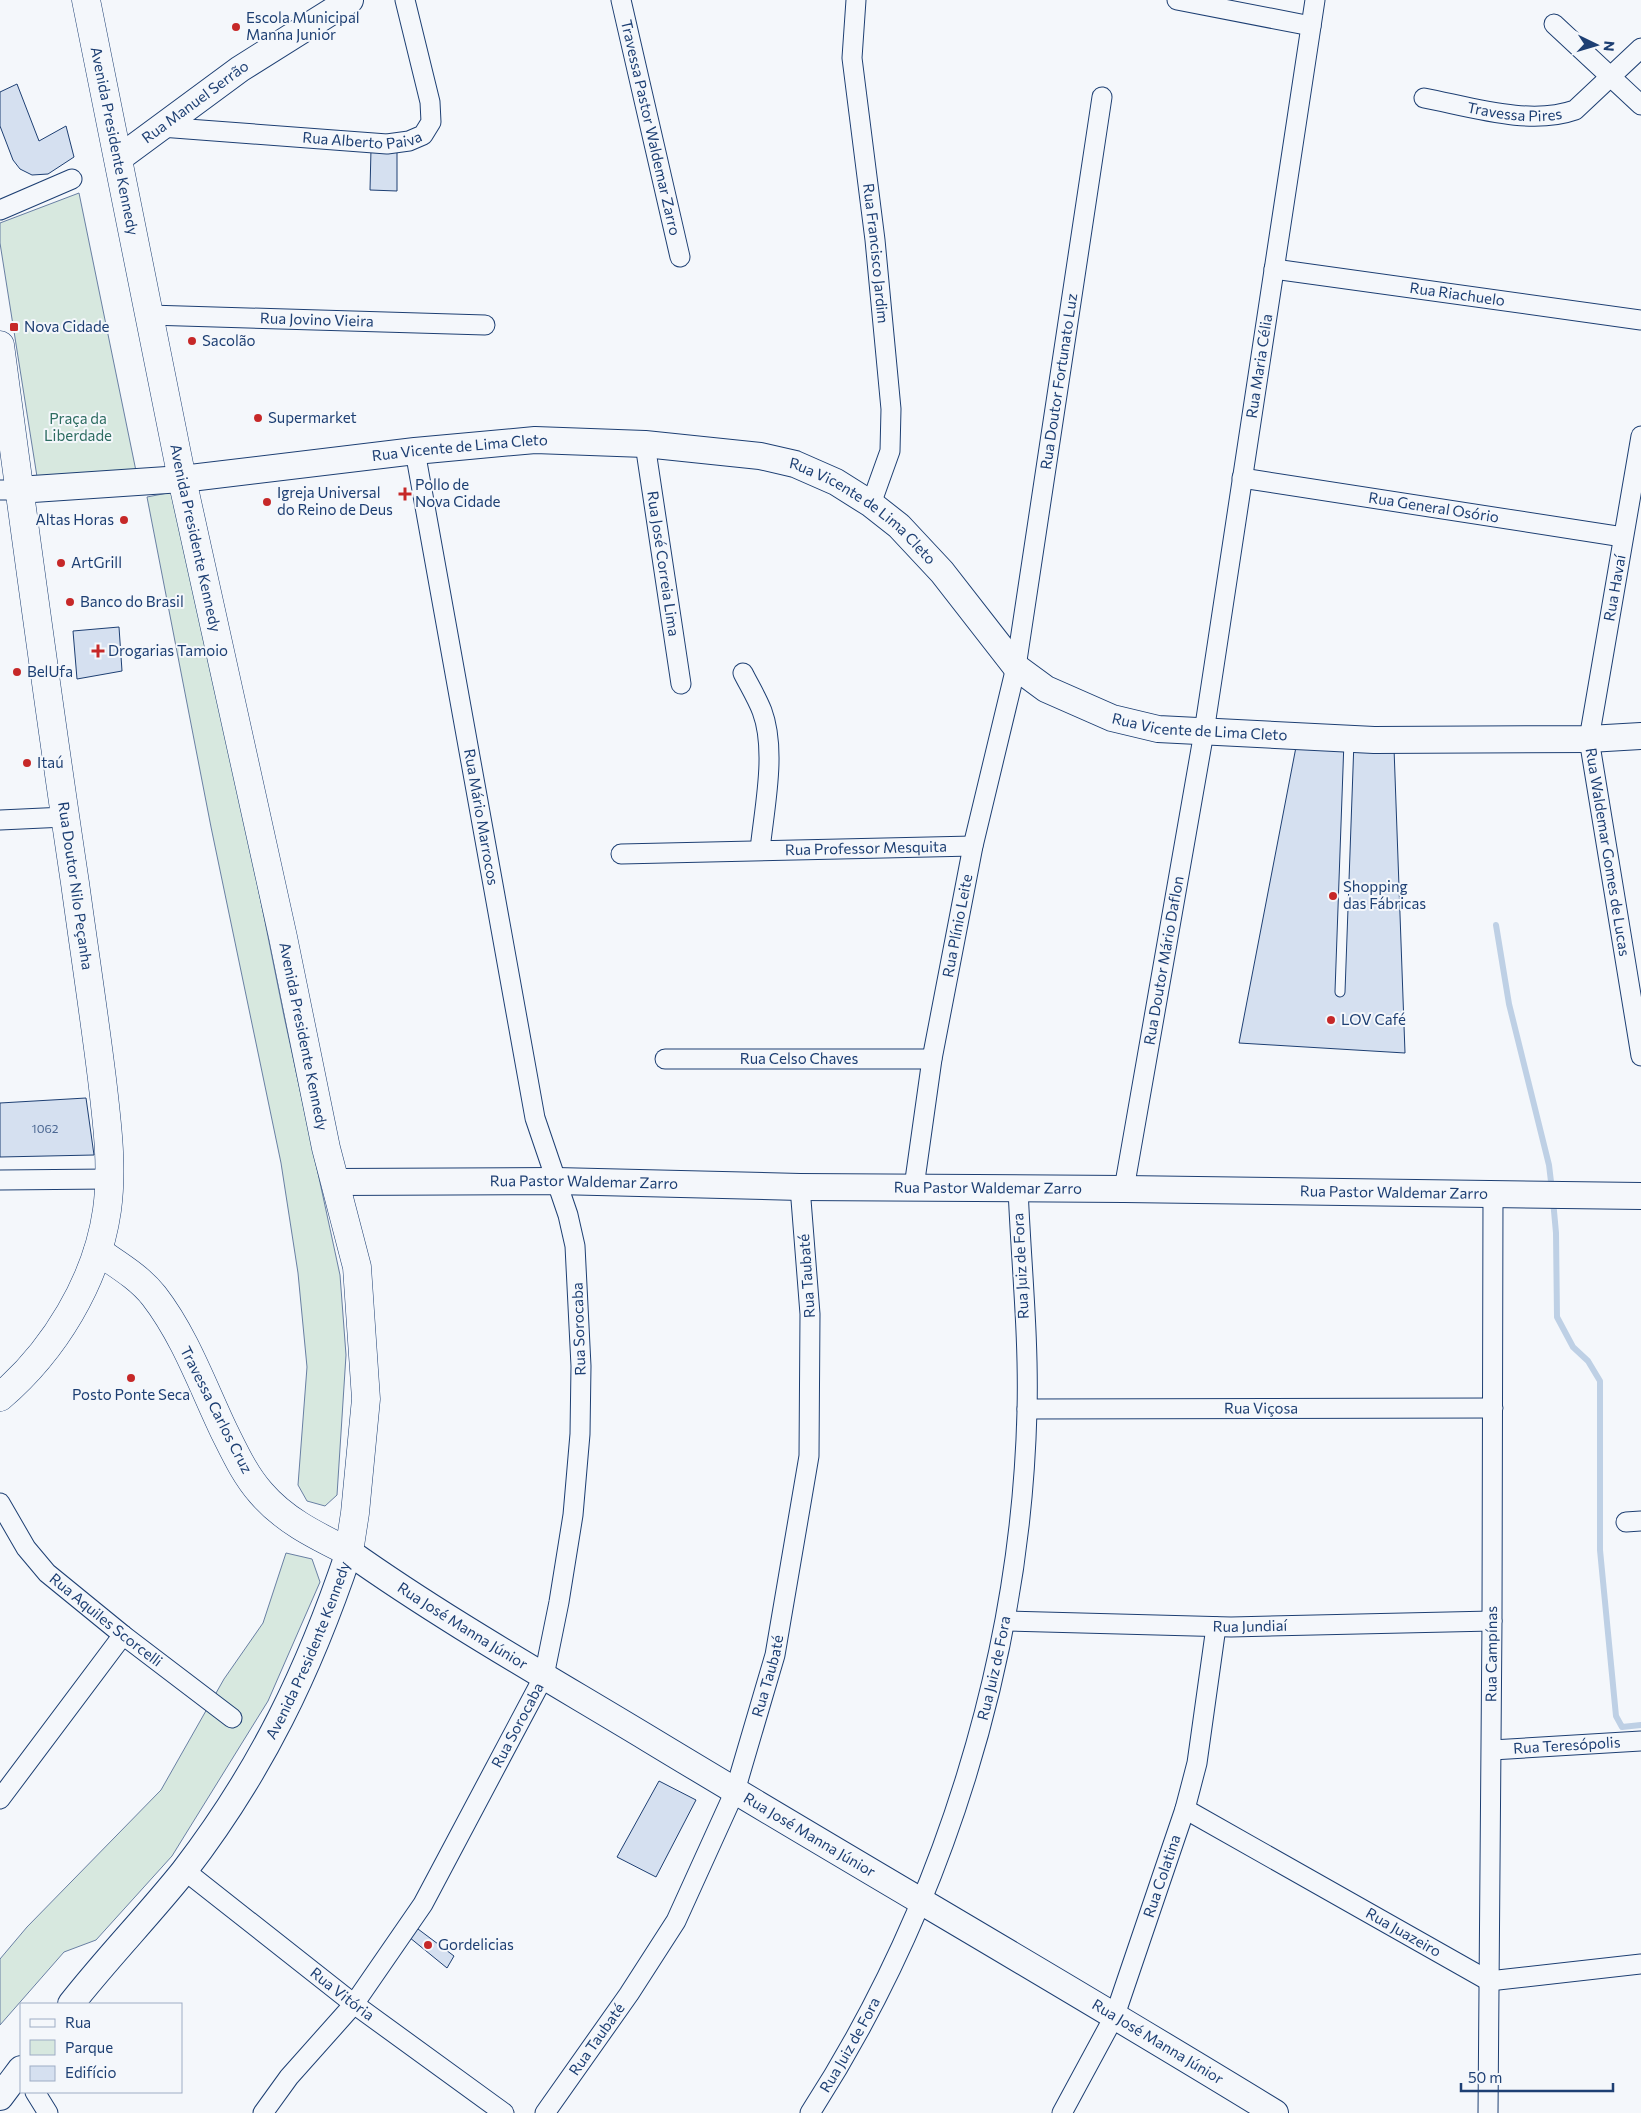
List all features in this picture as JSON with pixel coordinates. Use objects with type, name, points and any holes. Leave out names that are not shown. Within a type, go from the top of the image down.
[{"type":"main road","name":"Avenida Presidente Kennedy","points":[[72,2003],[184,1870],[256,1766],[280,1723],[310,1658],[349,1552],[355,1513],[366,1399],[357,1267],[326,1148],[283,937],[182,479],[86,0]]},
{"type":"main road","name":"Rua Manuel Serrão","points":[[118,159],[240,69],[350,0]]},
{"type":"main road","name":"Rua Doutor Nilo Peçanha","points":[[0,345],[9,490],[65,817],[96,1030],[108,1130],[109,1179],[106,1210],[98,1251],[80,1294],[51,1342],[0,1397]]},
{"type":"main road","name":"Rua Vicente de Lima Cleto","points":[[9,490],[182,479],[416,451],[535,440],[645,444],[760,456],[796,464],[836,482],[872,504],[899,526],[942,572],[1016,668],[1046,689],[1112,718],[1158,729],[1349,739],[1589,739],[1641,736]]},
{"type":"main road","name":"Rua Pastor Waldemar Zarro","points":[[336,1182],[556,1180],[800,1187],[1124,1188],[1540,1196],[1641,1196]]},
{"type":"main road","name":"Travessa Carlos Cruz","points":[[98,1251],[135,1276],[153,1296],[170,1320],[239,1461],[260,1492],[281,1514],[349,1552]]},
{"type":"main road","name":"Rua José Manna Júnior","points":[[349,1552],[407,1593],[544,1676],[921,1902],[1115,2015],[1275,2113]]},
{"type":"main road","points":[[0,2097],[20,2069]]},
{"type":"street","name":"Rua Alberto Paiva","points":[[161,127],[386,144],[410,141],[422,135],[431,122],[430,102],[405,0]]},
{"type":"street","name":"Travessa Pastor Waldemar Zarro","points":[[621,0],[680,257]]},
{"type":"street","name":"Rua Francisco Jardim","points":[[856,0],[852,58],[875,240],[891,409],[890,451],[872,504]]},
{"type":"street","points":[[1177,0],[1311,26]]},
{"type":"street","name":"Rua Maria Célia","points":[[1204,732],[1315,0]]},
{"type":"street","points":[[1554,24],[1641,105]]},
{"type":"street","name":"Travessa Pires","points":[[1424,98],[1523,116],[1547,117],[1575,110],[1641,48]]},
{"type":"street","name":"Rua Doutor Fortunato Luz","points":[[1016,668],[1102,97]]},
{"type":"street","points":[[0,210],[72,179]]},
{"type":"street","name":"Rua Riachuelo","points":[[1274,269],[1641,320]]},
{"type":"street","name":"Rua Jovino Vieira","points":[[149,315],[485,325]]},
{"type":"street","name":"Rua Havaí","points":[[1589,739],[1641,436]]},
{"type":"street","name":"Rua José Correia Lima","points":[[645,444],[681,684]]},
{"type":"street","name":"Rua Mário Marrocos","points":[[416,451],[534,1108],[556,1180]]},
{"type":"street","name":"Rua General Osório","points":[[1242,478],[1623,538]]},
{"type":"street","name":"Rua Plínio Leite","points":[[914,1186],[932,1059],[973,846],[1016,668]]},
{"type":"street","points":[[743,673],[762,712],[767,732],[769,760],[760,850]]},
{"type":"street","name":"Rua Doutor Mário Daflon","points":[[1124,1188],[1204,732]]},
{"type":"street","name":"Rua Waldemar Gomes de Lucas","points":[[1589,739],[1641,1056]]},
{"type":"street","points":[[0,820],[65,817]]},
{"type":"street","name":"Rua Professor Mesquita","points":[[621,854],[973,846]]},
{"type":"street","name":"Rua Celso Chaves","points":[[665,1059],[932,1059]]},
{"type":"street","points":[[0,1180],[109,1179]]},
{"type":"street","name":"Rua Sorocaba","points":[[263,2113],[289,2077],[354,2004],[423,1904],[544,1676],[559,1602],[573,1515],[580,1434],[581,1366],[575,1246],[568,1215],[556,1180]]},
{"type":"street","name":"Rua Taubaté","points":[[545,2113],[629,1994],[676,1921],[736,1791],[775,1655],[809,1456],[810,1314],[800,1187]]},
{"type":"street","name":"Rua Juiz de Fora","points":[[810,2113],[874,2002],[921,1902],[972,1760],[1006,1621],[1024,1476],[1027,1409],[1018,1188]]},
{"type":"street","name":"Rua Campínas","points":[[1488,2113],[1492,1750],[1493,1195]]},
{"type":"street","name":"Rua Viçosa","points":[[1027,1409],[1493,1408]]},
{"type":"street","name":"Rua Aquiles Scorcelli","points":[[0,1503],[26,1548],[47,1574],[232,1718]]},
{"type":"street","name":"Rua Jundiaí","points":[[1006,1621],[1216,1626],[1492,1622]]},
{"type":"street","name":"Rua Colatina","points":[[1062,2113],[1115,2015],[1185,1809],[1197,1763],[1216,1626]]},
{"type":"street","points":[[0,1799],[123,1635]]},
{"type":"street","name":"Rua Teresópolis","points":[[1492,1750],[1641,1741]]},
{"type":"street","name":"Rua Juazeiro","points":[[1185,1809],[1489,1980]]},
{"type":"street","name":"Rua Vitória","points":[[184,1870],[354,2004],[504,2113]]},
{"type":"street","points":[[1489,1980],[1641,1964]]},
{"type":"street","points":[[36,2093],[48,2113]]},
{"type":"lane","points":[[1340,992],[1349,739]]},
{"type":"green space","name":"Praça da Liberdade","points":[[79,193],[136,471],[38,483],[0,243],[0,223]]},
{"type":"green space","points":[[178,491],[284,1016],[340,1275],[346,1355],[337,1495],[325,1506],[307,1501],[298,1485],[307,1367],[298,1273],[281,1163],[211,827],[147,497]]},
{"type":"green space","points":[[286,1553],[312,1559],[320,1582],[268,1701],[172,1856],[96,1940],[64,1952],[0,2025],[0,1959],[27,1927],[161,1790],[224,1679],[263,1623]]},
{"type":"building","points":[[17,84],[39,141],[66,126],[74,157],[48,174],[32,175],[20,169],[13,160],[0,126],[0,92]]},
{"type":"building","points":[[371,149],[397,150],[397,191],[370,190]]},
{"type":"building","name":"Drogarias Tamoio","points":[[119,627],[122,671],[77,679],[73,631]]},
{"type":"building","name":"Shopping das Fábricas","points":[[1296,747],[1394,748],[1405,1053],[1239,1043]]},
{"type":"building","points":[[86,1098],[94,1155],[0,1157],[0,1103]]},
{"type":"building","points":[[659,1781],[696,1800],[656,1877],[617,1857]]},
{"type":"building","name":"Gordelicias","points":[[410,1923],[454,1956],[447,1968],[404,1933]]},
{"type":"waterway","points":[[1496,925],[1509,1004],[1549,1165],[1552,1190]]},
{"type":"waterway","points":[[1553,1200],[1556,1233],[1557,1317],[1573,1347],[1588,1361],[1600,1381],[1600,1550],[1616,1716],[1622,1727],[1641,1725]]},
{"type":"place","name":"Escola Municipal Manna Junior","points":[[236,27]]},
{"type":"place","name":"Nova Cidade","points":[[14,327]]},
{"type":"place","name":"Sacolão","points":[[192,341]]},
{"type":"place","name":"Supermarket","points":[[258,418]]},
{"type":"place","name":"Pollo de Nova Cidade","points":[[405,494]]},
{"type":"place","name":"Igreja Universal do Reino de Deus","points":[[267,502]]},
{"type":"place","name":"Altas Horas","points":[[124,520]]},
{"type":"place","name":"ArtGrill","points":[[61,563]]},
{"type":"place","name":"Banco do Brasil","points":[[70,602]]},
{"type":"place","name":"Drogarias Tamoio","points":[[98,651]]},
{"type":"place","name":"BelUfa","points":[[17,672]]},
{"type":"place","name":"Itaú","points":[[27,763]]},
{"type":"place","name":"Shopping das Fábricas","points":[[1333,896]]},
{"type":"place","name":"LOV Café","points":[[1331,1020]]},
{"type":"place","name":"Posto Ponte Seca","points":[[131,1378]]},
{"type":"place","name":"Gordelicias","points":[[428,1945]]}]
